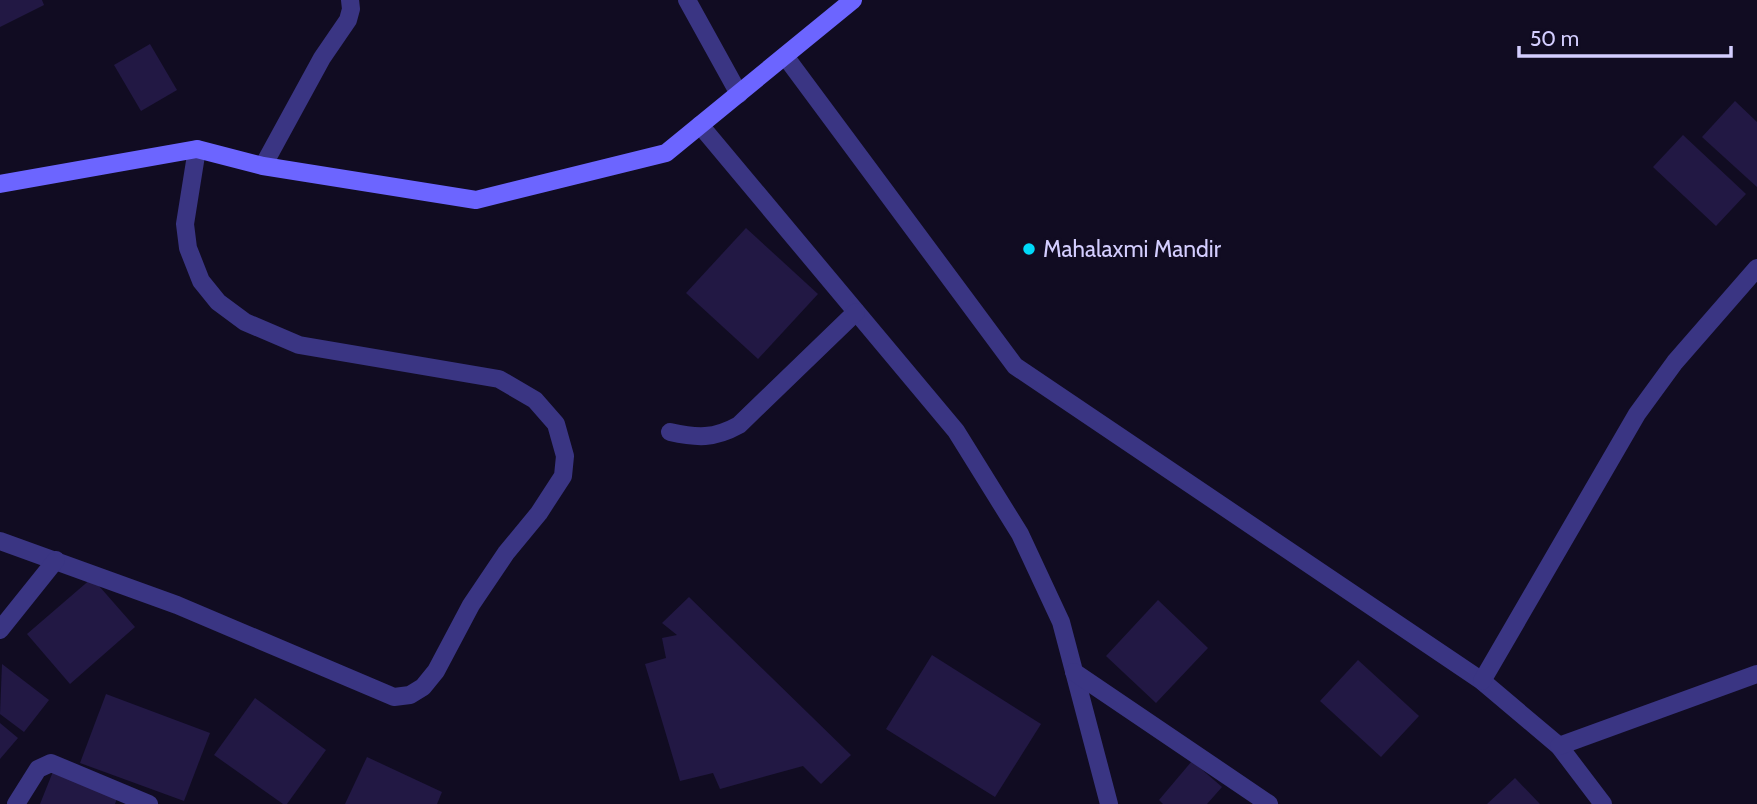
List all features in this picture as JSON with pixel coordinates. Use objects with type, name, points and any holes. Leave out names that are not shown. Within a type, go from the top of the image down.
[{"type":"street","points":[[263,166],[322,58],[348,20],[350,0]]},
{"type":"street","points":[[687,0],[739,94]]},
{"type":"street","points":[[0,184],[197,149],[263,166],[476,200],[666,153],[853,0]]},
{"type":"street","points":[[785,56],[1015,366],[1482,681],[1559,746],[1603,804]]},
{"type":"street","points":[[700,125],[956,431],[1020,534],[1061,622],[1109,804]]},
{"type":"street","points":[[0,541],[177,605],[394,697],[410,695],[424,687],[436,671],[471,605],[563,476],[565,456],[556,424],[535,400],[499,379],[299,345],[245,322],[218,302],[201,281],[187,248],[185,223],[197,149]]},
{"type":"street","points":[[1482,681],[1637,414],[1675,362],[1757,268]]},
{"type":"street","points":[[670,432],[701,438],[720,436],[739,425],[856,312]]},
{"type":"street","points":[[0,629],[56,560]]},
{"type":"street","points":[[1074,672],[1269,804]]},
{"type":"street","points":[[1559,746],[1757,674]]},
{"type":"street","points":[[16,804],[38,769],[51,763],[149,804]]},
{"type":"building","points":[[0,0],[42,0],[44,5],[0,27]]},
{"type":"building","points":[[150,44],[177,90],[141,111],[114,65]]},
{"type":"building","points":[[1735,101],[1757,122],[1757,187],[1702,137]]},
{"type":"building","points":[[1683,135],[1746,194],[1716,226],[1653,167]]},
{"type":"building","points":[[746,228],[818,294],[758,359],[686,293]]},
{"type":"building","points":[[92,578],[135,627],[70,684],[27,634]]},
{"type":"building","points":[[689,597],[851,755],[821,784],[803,766],[720,789],[713,773],[680,781],[645,664],[666,658],[662,638],[677,635],[662,623]]},
{"type":"building","points":[[1158,600],[1208,648],[1156,703],[1106,656]]},
{"type":"building","points":[[932,655],[1041,724],[995,797],[886,729]]},
{"type":"building","points":[[1358,660],[1419,716],[1381,757],[1320,701]]},
{"type":"building","points":[[2,664],[49,700],[24,732],[0,714]]},
{"type":"building","points":[[106,694],[210,733],[184,801],[80,763]]},
{"type":"building","points":[[255,698],[326,750],[287,804],[283,804],[214,755]]},
{"type":"building","points":[[0,723],[18,738],[0,759]]},
{"type":"building","points":[[367,757],[442,792],[437,804],[345,804]]},
{"type":"building","points":[[1192,761],[1222,787],[1207,804],[1163,804],[1159,800]]},
{"type":"building","points":[[54,769],[119,793],[115,804],[40,804]]},
{"type":"building","points":[[1515,778],[1540,804],[1487,804]]},
{"type":"place","name":"Mahalaxmi Mandir","points":[[1029,249]]}]
